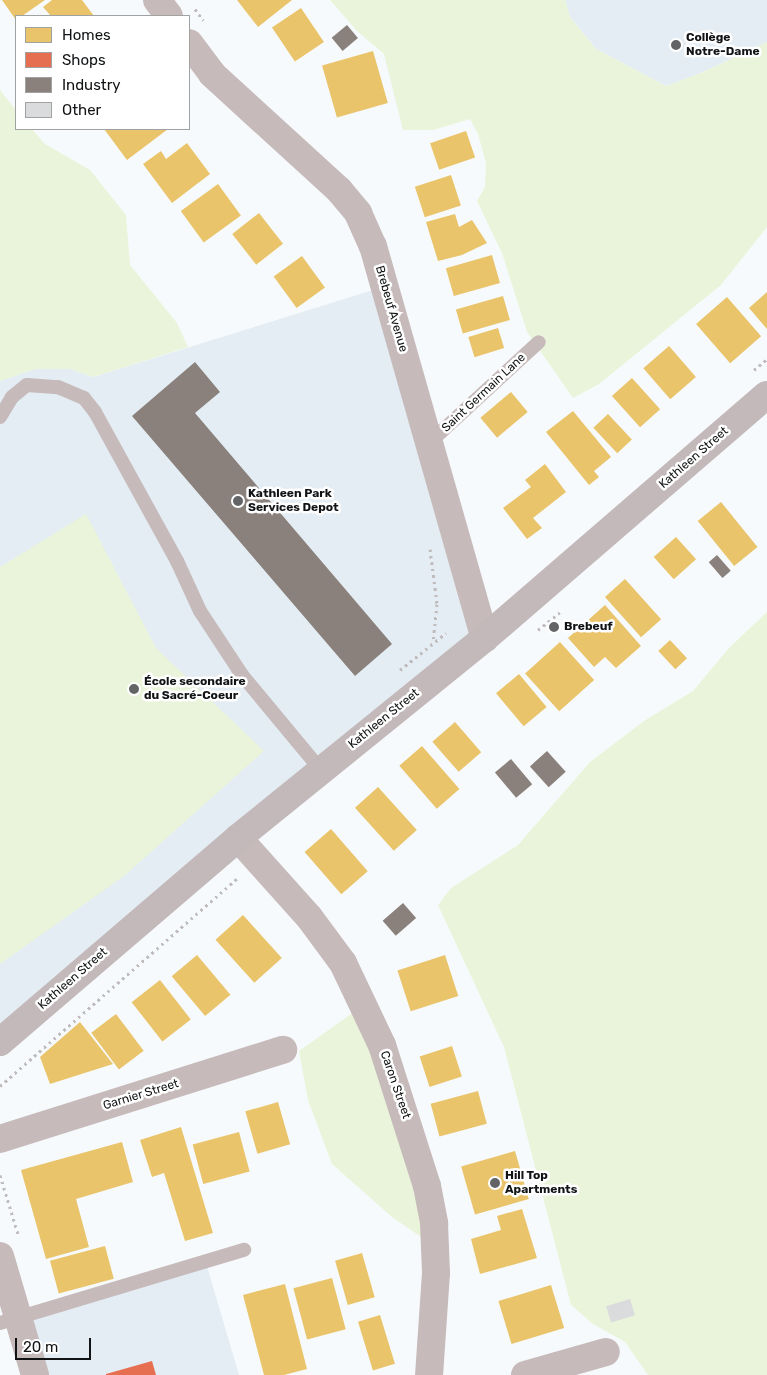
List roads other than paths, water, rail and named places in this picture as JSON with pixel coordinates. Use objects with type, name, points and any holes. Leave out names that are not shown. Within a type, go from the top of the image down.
[{"type":"street","points":[[157,0],[168,15]]},
{"type":"street","name":"Brebeuf Avenue","points":[[190,44],[212,74],[338,190],[358,213],[373,246],[486,638]]},
{"type":"street","name":"Kathleen Street","points":[[0,1042],[238,838],[486,638],[767,395]]},
{"type":"street","name":"Caron Street","points":[[238,838],[309,917],[343,963],[382,1045],[427,1186],[434,1223],[436,1273],[429,1375]]},
{"type":"street","name":"Garnier Street","points":[[0,1139],[283,1050]]},
{"type":"street","points":[[0,1256],[9,1320],[35,1375]]},
{"type":"street","points":[[525,1375],[606,1352]]},
{"type":"lane","name":"Saint Germain Lane","points":[[429,443],[539,342]]},
{"type":"lane","points":[[0,417],[12,397],[27,385],[58,387],[84,398],[96,412],[172,553],[200,611],[242,675],[321,770]]},
{"type":"lane","points":[[9,1320],[244,1250]]},
{"type":"place","name":"Collège Notre-Dame","points":[[676,45]]},
{"type":"place","name":"Kathleen Park Services Depot","points":[[238,501]]},
{"type":"place","name":"Brebeuf","points":[[554,627]]},
{"type":"place","name":"École secondaire du Sacré-Coeur","points":[[134,689]]},
{"type":"place","name":"Hill Top Apartments","points":[[495,1183]]}]
